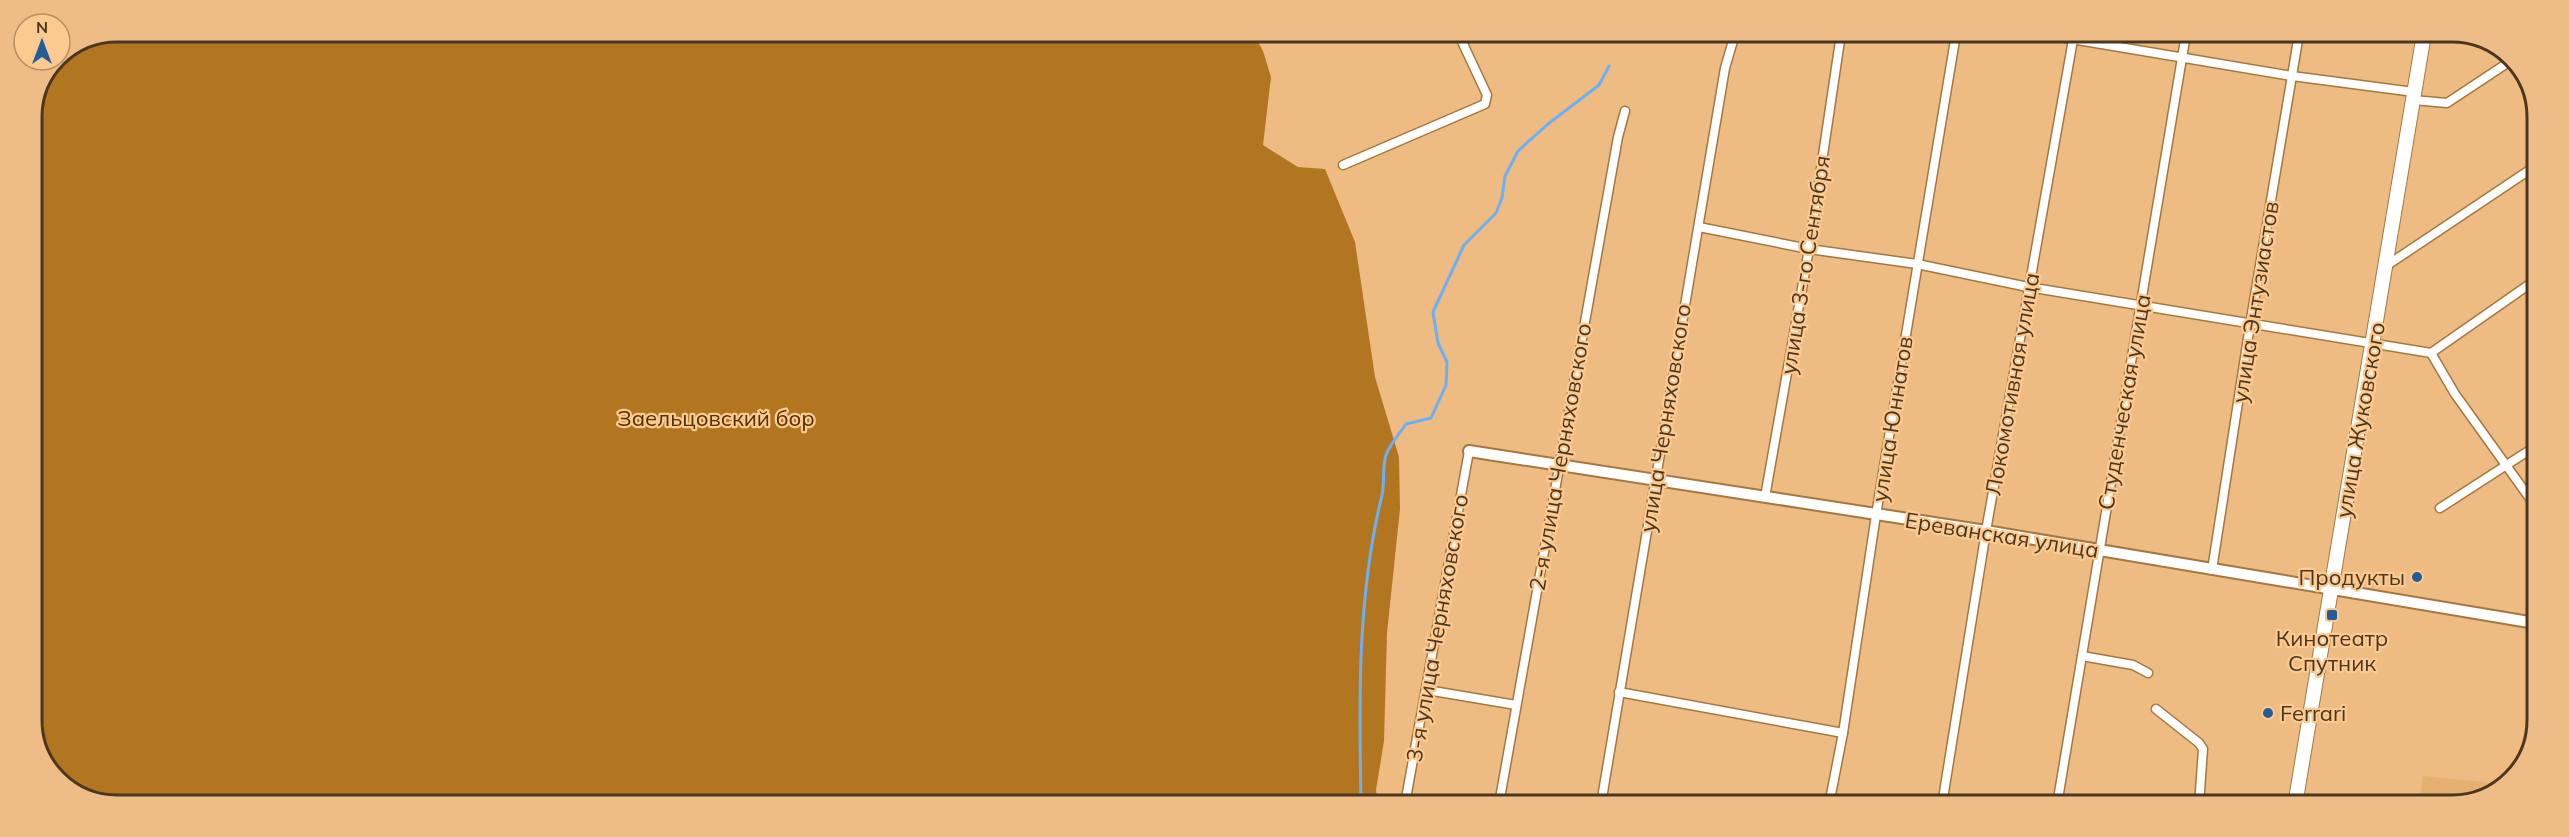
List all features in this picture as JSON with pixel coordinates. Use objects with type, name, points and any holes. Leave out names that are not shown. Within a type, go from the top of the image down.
[{"type":"main road","name":"улица Жуковского","points":[[2297,795],[2423,42]]},
{"type":"street","points":[[1343,165],[1485,104],[1487,94],[1462,42]]},
{"type":"street","name":"улица Черняховского","points":[[1602,795],[1656,480],[1677,341],[1699,227],[1725,68],[1733,42]]},
{"type":"street","name":"улица 3-го Сентября","points":[[1765,497],[1809,249],[1840,42]]},
{"type":"street","name":"улица Юннатов","points":[[1831,795],[1843,733],[1876,515],[1955,42]]},
{"type":"street","name":"Локомотивная улица","points":[[1944,795],[1986,531],[2072,42]]},
{"type":"street","points":[[2100,42],[2447,103],[2505,64]]},
{"type":"street","name":"Студенческая улица","points":[[2059,795],[2185,42]]},
{"type":"street","name":"улица Энтузиастов","points":[[2212,570],[2298,42]]},
{"type":"street","name":"2-я улица Черняховского","points":[[1501,795],[1558,465],[1618,137],[1625,111]]},
{"type":"street","points":[[2386,266],[2527,172]]},
{"type":"street","points":[[1699,227],[1809,249],[1917,264],[2028,287],[2250,325],[2431,352],[2527,285]]},
{"type":"street","points":[[2431,352],[2455,394],[2527,494]]},
{"type":"street","name":"Ереванская улица","points":[[1469,451],[1986,531],[2527,622]]},
{"type":"street","name":"3-я улица Черняховского","points":[[1407,795],[1469,451]]},
{"type":"street","points":[[2440,508],[2527,452]]},
{"type":"street","points":[[2082,656],[2133,665],[2148,673]]},
{"type":"street","points":[[1427,690],[1516,705]]},
{"type":"street","points":[[1619,692],[1843,733]]},
{"type":"street","points":[[2156,710],[2199,743],[2203,749],[2200,795]]},
{"type":"shaded area","points":[[2423,776],[2491,783],[2476,791],[2462,794],[2420,795]]},
{"type":"green space","name":"Заельцовский бор","points":[[117,42],[1258,42],[1271,77],[1263,145],[1298,167],[1325,169],[1355,242],[1375,377],[1399,457],[1400,509],[1387,633],[1384,741],[1377,795],[117,795],[88,789],[75,782],[58,766],[48,749],[42,725],[42,117],[43,103],[48,88],[57,72],[72,72],[72,57],[75,55],[103,43]]},
{"type":"waterway","points":[[1361,795],[1361,649],[1368,572],[1383,490],[1384,464],[1386,455],[1406,424],[1431,418],[1446,385],[1447,362],[1438,343],[1433,312],[1464,245],[1496,213],[1502,198],[1505,176],[1518,151],[1548,124],[1599,85],[1609,66]]},
{"type":"place","name":"Продукты","points":[[2417,577]]},
{"type":"place","name":"Кинотеатр Спутник","points":[[2332,615]]},
{"type":"place","name":"Ferrari","points":[[2268,713]]}]
